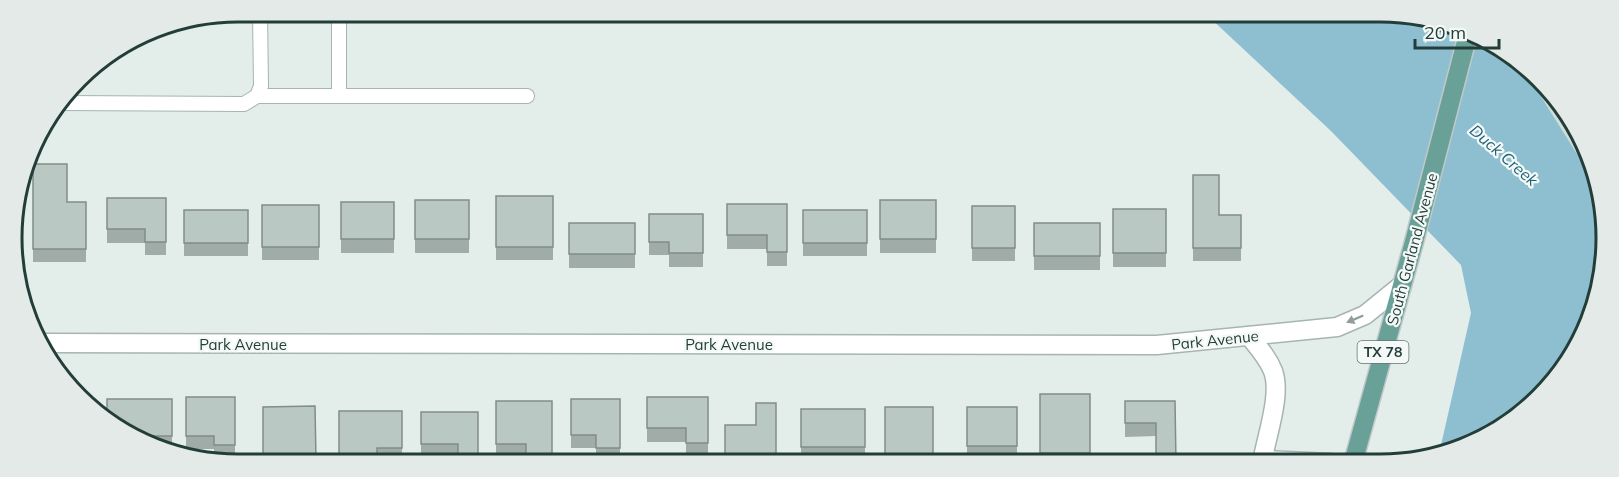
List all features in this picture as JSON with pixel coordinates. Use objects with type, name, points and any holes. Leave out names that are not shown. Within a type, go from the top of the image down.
[{"type":"main road","name":"South Garland Avenue","points":[[1355,454],[1466,41]]},
{"type":"street","name":"Park Avenue","points":[[50,343],[1157,345],[1337,327],[1365,315],[1402,285]]},
{"type":"street","points":[[1249,336],[1266,357],[1274,372],[1276,392],[1264,454]]},
{"type":"lane","points":[[257,96],[261,86],[260,22]]},
{"type":"lane","points":[[339,22],[339,96]]},
{"type":"lane","points":[[70,103],[244,104],[257,96],[527,96]]},
{"type":"shaded area","points":[[1537,90],[1560,118],[1583,163]]},
{"type":"water","name":"Duck Creek","points":[[1214,22],[1380,22],[1409,24],[1450,34],[1488,51],[1523,76],[1537,90],[1583,163],[1592,196],[1596,224],[1595,267],[1585,308],[1568,346],[1543,381],[1512,410],[1488,426],[1441,446],[1471,313],[1461,265],[1331,131]]},
{"type":"building","points":[[36,164],[67,164],[67,202],[86,202],[86,249],[33,249],[33,172]]},
{"type":"building","points":[[1193,175],[1219,175],[1219,215],[1241,215],[1241,248],[1193,248]]},
{"type":"building","points":[[496,196],[553,196],[553,247],[496,247]]},
{"type":"building","points":[[107,198],[166,198],[166,242],[145,242],[145,229],[107,229]]},
{"type":"building","points":[[415,200],[469,200],[469,239],[415,239]]},
{"type":"building","points":[[880,200],[936,200],[936,239],[880,239]]},
{"type":"building","points":[[341,202],[394,202],[394,239],[341,239]]},
{"type":"building","points":[[727,204],[787,204],[787,252],[767,252],[767,235],[727,235]]},
{"type":"building","points":[[262,205],[319,205],[319,247],[262,247]]},
{"type":"building","points":[[972,206],[1015,206],[1015,248],[972,248]]},
{"type":"building","points":[[1113,209],[1166,209],[1166,253],[1113,253]]},
{"type":"building","points":[[184,210],[248,210],[248,243],[184,243]]},
{"type":"building","points":[[803,210],[867,210],[867,243],[803,243]]},
{"type":"building","points":[[649,214],[703,214],[703,253],[669,253],[669,242],[649,242]]},
{"type":"building","points":[[569,223],[635,223],[635,254],[569,254]]},
{"type":"building","points":[[1034,223],[1100,223],[1100,256],[1034,256]]},
{"type":"building","points":[[1040,394],[1090,394],[1090,453],[1040,453]]},
{"type":"building","points":[[186,397],[235,397],[235,445],[214,445],[214,436],[186,436]]},
{"type":"building","points":[[647,397],[708,397],[708,443],[686,443],[686,428],[647,428]]},
{"type":"building","points":[[107,399],[172,399],[172,436],[152,436],[130,426],[107,410]]},
{"type":"building","points":[[571,399],[620,399],[620,448],[596,448],[596,435],[571,435]]},
{"type":"building","points":[[496,401],[552,401],[552,454],[526,454],[526,444],[496,444]]},
{"type":"building","points":[[1125,401],[1175,401],[1176,454],[1156,454],[1156,423],[1125,423]]},
{"type":"building","points":[[756,403],[776,403],[776,454],[725,454],[725,425],[756,425]]},
{"type":"building","points":[[315,406],[316,454],[263,454],[263,407]]},
{"type":"building","points":[[885,407],[933,407],[933,454],[885,454]]},
{"type":"building","points":[[967,407],[1017,407],[1017,446],[967,446]]},
{"type":"building","points":[[801,409],[865,409],[865,447],[801,447]]},
{"type":"building","points":[[339,411],[402,411],[402,448],[377,448],[377,454],[339,454]]},
{"type":"building","points":[[421,412],[478,412],[478,454],[458,454],[458,444],[421,444]]}]
